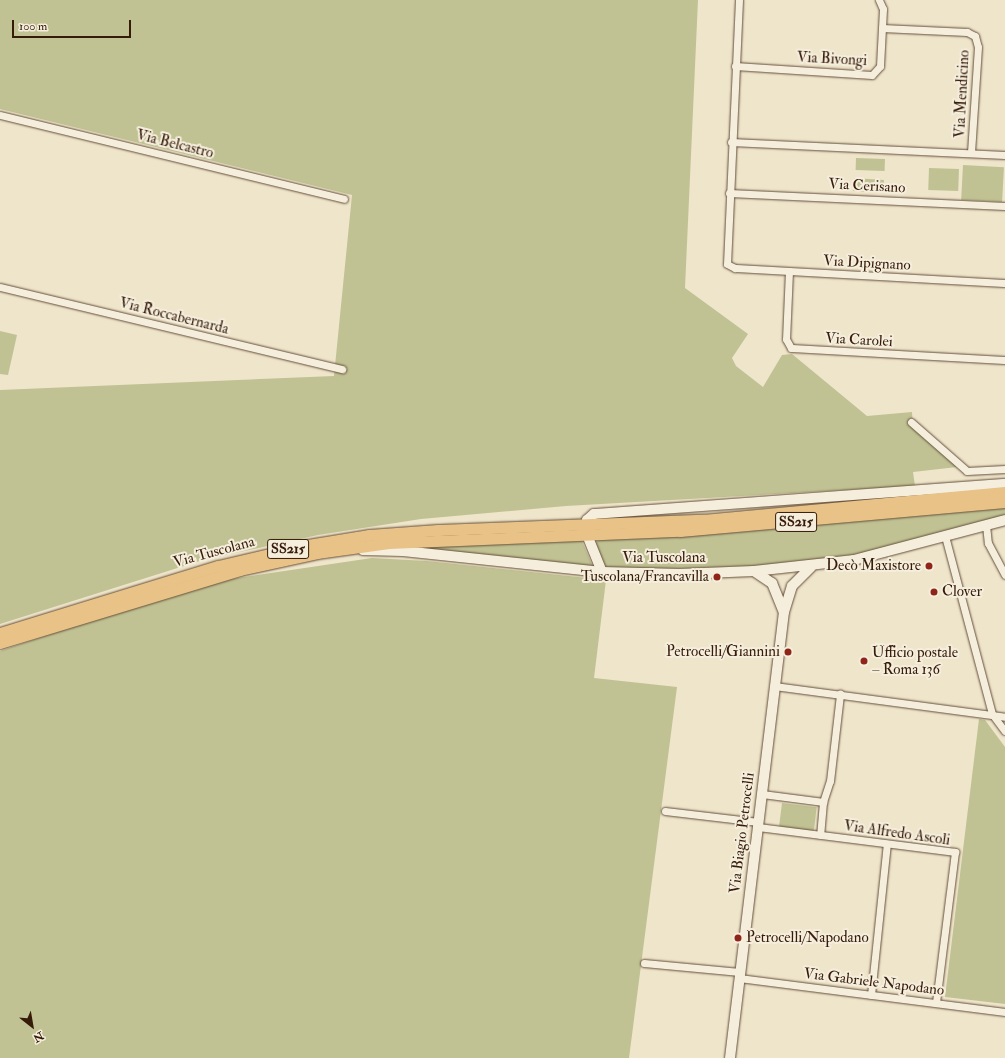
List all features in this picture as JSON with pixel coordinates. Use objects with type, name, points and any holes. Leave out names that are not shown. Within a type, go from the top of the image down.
[{"type":"main road","name":"Via Tuscolana","points":[[0,642],[200,581],[283,560],[343,549],[413,540],[586,530],[1005,492]]},
{"type":"main road","name":"Via Tuscolana","points":[[0,633],[202,570],[308,545],[417,531],[722,529],[1005,502]]},
{"type":"street","points":[[729,193],[739,0]]},
{"type":"street","name":"Via Bivongi","points":[[735,66],[872,74],[880,68],[883,7],[879,0]]},
{"type":"street","name":"Via Mendicino","points":[[882,28],[967,32],[975,36],[978,47],[971,153]]},
{"type":"street","name":"Via Belcastro","points":[[0,115],[344,199]]},
{"type":"street","points":[[731,142],[1005,155]]},
{"type":"street","name":"Via Cerisano","points":[[729,193],[1005,206]]},
{"type":"street","name":"Via Dipignano","points":[[729,193],[725,260],[728,265],[789,272],[1005,283]]},
{"type":"street","name":"Via Carolei","points":[[789,272],[786,339],[787,345],[793,349],[1005,360]]},
{"type":"street","name":"Via Roccabernarda","points":[[0,287],[342,370]]},
{"type":"street","points":[[911,422],[967,471],[1005,469]]},
{"type":"street","points":[[968,495],[1005,485]]},
{"type":"street","points":[[602,572],[586,530],[589,517],[594,514],[1005,485]]},
{"type":"street","points":[[805,500],[865,505]]},
{"type":"street","name":"Via Tuscolana","points":[[343,549],[403,552],[602,572],[680,574],[754,571],[811,567],[867,557],[1005,520]]},
{"type":"street","points":[[986,525],[989,547],[1005,575]]},
{"type":"street","points":[[945,536],[992,714],[1005,731]]},
{"type":"street","name":"Via Biagio Petrocelli","points":[[730,1058],[784,612],[792,586],[811,567]]},
{"type":"street","points":[[754,571],[772,583],[784,612]]},
{"type":"street","points":[[774,686],[992,714],[1005,717]]},
{"type":"street","points":[[820,835],[823,802],[830,781],[840,694]]},
{"type":"street","points":[[762,794],[823,802]]},
{"type":"street","name":"Via Alfredo Ascoli","points":[[664,811],[758,824],[820,835],[955,852],[936,1003]]},
{"type":"street","points":[[871,995],[887,844]]},
{"type":"street","name":"Via Gabriele Napodano","points":[[644,963],[1005,1012]]},
{"type":"green space","points":[[0,0],[698,0],[685,288],[748,334],[732,358],[736,366],[763,387],[782,355],[792,354],[867,416],[912,412],[913,428],[957,467],[913,472],[915,486],[566,506],[421,519],[318,535],[203,560],[0,624],[0,390],[334,376],[352,195],[0,109]]},
{"type":"green space","points":[[856,158],[885,159],[885,171],[856,170]]},
{"type":"green space","points":[[963,165],[1004,167],[1002,202],[961,200]]},
{"type":"green space","points":[[929,168],[959,169],[958,191],[928,190]]},
{"type":"green space","points":[[854,178],[884,180],[883,193],[853,191]]},
{"type":"green space","points":[[0,331],[17,335],[8,375],[0,374]]},
{"type":"green space","points":[[1005,506],[1005,515],[916,539],[839,559],[779,565],[669,569],[608,568],[603,564],[594,545],[600,539]]},
{"type":"green space","points":[[581,539],[593,567],[404,546]]},
{"type":"green space","points":[[372,558],[427,561],[606,580],[594,678],[677,687],[629,1058],[0,1058],[0,651],[203,583]]},
{"type":"green space","points":[[979,719],[985,720],[1005,747],[1005,1004],[945,997]]},
{"type":"green space","points":[[782,803],[817,807],[814,831],[779,827]]},
{"type":"place","name":"Decò Maxistore","points":[[929,566]]},
{"type":"place","name":"Tuscolana/Francavilla","points":[[717,577]]},
{"type":"place","name":"Clover","points":[[934,592]]},
{"type":"place","name":"Petrocelli/Giannini","points":[[788,652]]},
{"type":"place","name":"Ufficio postale – Roma 136","points":[[864,661]]},
{"type":"place","name":"Petrocelli/Napodano","points":[[738,938]]}]
